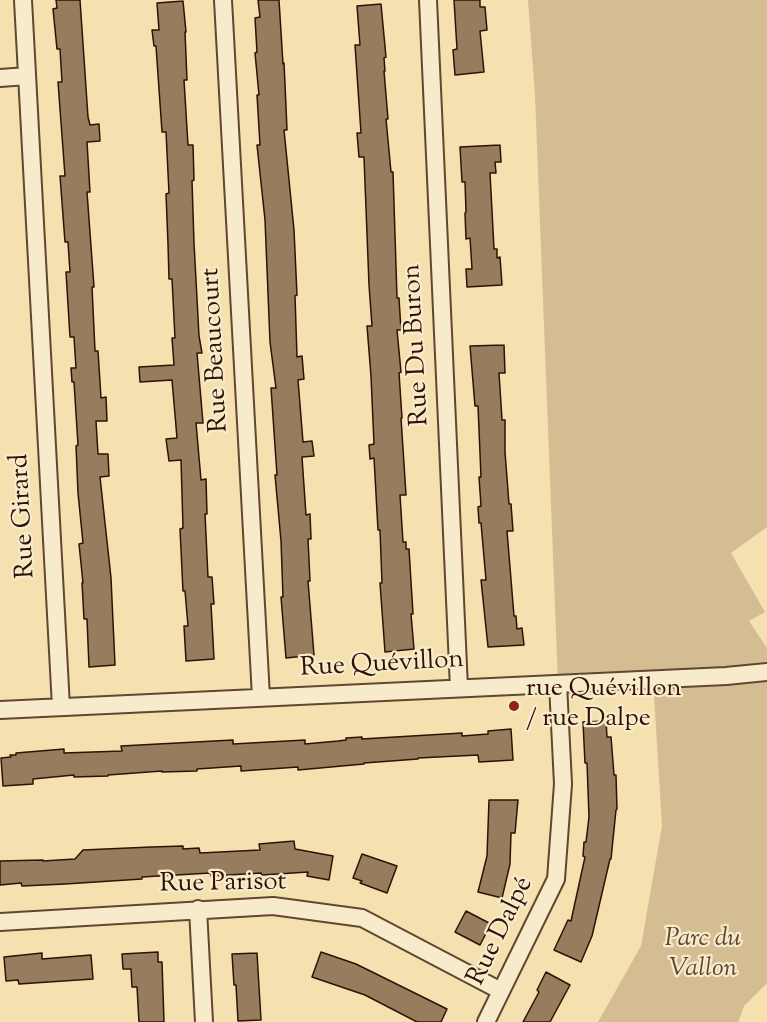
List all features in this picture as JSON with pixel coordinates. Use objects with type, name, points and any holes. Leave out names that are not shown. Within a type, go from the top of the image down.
[{"type":"street","name":"Rue Girard","points":[[23,0],[61,707]]},
{"type":"street","name":"Rue Beaucourt","points":[[223,0],[261,697]]},
{"type":"street","name":"Rue Du Buron","points":[[428,0],[459,688]]},
{"type":"street","points":[[0,78],[27,76]]},
{"type":"street","name":"Rue Quévillon","points":[[0,710],[726,676],[767,672]]},
{"type":"street","name":"Rue Dalpé","points":[[486,1022],[556,879],[563,784],[558,684]]},
{"type":"street","name":"Rue Parisot","points":[[0,921],[273,906],[362,918],[501,991]]},
{"type":"street","points":[[198,909],[204,1022]]},
{"type":"green space","name":"Parc du Vallon","points":[[528,0],[767,0],[767,527],[731,553],[765,612],[749,621],[767,648],[767,983],[744,1006],[738,1022],[598,1022],[641,946],[662,826],[653,679],[558,684],[535,95]]},
{"type":"building","points":[[56,0],[80,0],[88,117],[90,125],[99,124],[100,141],[87,142],[90,192],[87,192],[94,287],[92,287],[95,351],[98,351],[101,398],[106,397],[107,421],[96,421],[98,454],[108,454],[109,476],[100,477],[111,578],[115,665],[89,667],[87,619],[84,619],[79,544],[83,543],[78,493],[74,382],[72,382],[71,368],[76,368],[74,337],[70,337],[66,272],[70,272],[68,242],[65,242],[60,176],[65,176],[58,82],[62,82],[60,49],[57,49],[53,9],[57,8]]},
{"type":"building","points":[[258,0],[279,0],[287,130],[284,130],[294,230],[297,357],[302,356],[304,379],[298,380],[303,442],[312,441],[314,456],[302,457],[306,515],[310,514],[311,539],[308,539],[310,581],[308,581],[314,655],[286,658],[271,388],[276,388],[270,342],[265,220],[257,145],[260,145],[255,53],[257,52],[255,18],[260,17]]},
{"type":"building","points":[[454,0],[480,0],[480,7],[485,7],[487,30],[480,31],[484,72],[455,75],[453,50],[457,49]]},
{"type":"building","points":[[183,1],[187,80],[184,80],[188,145],[193,145],[194,243],[202,353],[197,353],[203,423],[196,423],[201,480],[206,479],[208,577],[212,577],[214,604],[211,604],[214,659],[186,661],[184,626],[188,626],[185,591],[183,591],[180,529],[183,528],[181,460],[169,461],[166,439],[177,438],[172,380],[140,382],[139,367],[174,365],[172,338],[175,338],[172,279],[169,279],[166,194],[169,193],[166,132],[162,132],[156,46],[154,46],[152,30],[159,30],[157,3]]},
{"type":"building","points":[[381,4],[386,57],[384,58],[384,71],[388,119],[386,119],[391,172],[393,172],[397,298],[399,298],[401,330],[397,330],[406,495],[400,495],[403,542],[406,542],[406,549],[409,549],[414,649],[385,652],[380,583],[382,583],[380,530],[378,530],[374,458],[370,459],[369,445],[374,444],[367,326],[372,326],[364,157],[359,157],[357,133],[361,133],[355,45],[360,45],[357,6]]},
{"type":"building","points":[[500,145],[501,162],[495,162],[496,173],[490,173],[494,249],[497,249],[497,258],[500,257],[502,285],[467,287],[466,269],[472,269],[470,238],[466,239],[465,182],[462,182],[460,147]]},
{"type":"building","points":[[504,345],[505,373],[499,373],[502,420],[505,420],[505,452],[513,531],[507,531],[514,616],[516,616],[517,629],[522,628],[524,645],[488,647],[481,580],[486,580],[478,507],[481,506],[479,477],[481,477],[478,406],[475,406],[470,346]]},
{"type":"building","points":[[606,721],[607,737],[611,737],[614,775],[616,775],[617,809],[611,859],[592,936],[581,962],[554,950],[568,920],[571,921],[585,857],[583,856],[584,842],[586,842],[589,817],[583,722]]},
{"type":"building","points":[[511,729],[513,760],[479,762],[478,755],[418,758],[298,770],[298,767],[241,771],[241,766],[108,776],[74,777],[74,775],[33,779],[33,784],[3,786],[1,758],[11,757],[10,755],[16,755],[16,753],[64,749],[64,753],[122,751],[121,746],[233,740],[233,744],[305,740],[305,744],[362,737],[362,739],[462,733],[462,736]]},
{"type":"building","points":[[489,800],[518,800],[515,833],[511,833],[510,864],[502,898],[478,892],[487,856]]},
{"type":"building","points":[[294,841],[295,849],[333,856],[329,880],[307,876],[308,872],[211,876],[210,873],[65,884],[0,885],[0,861],[75,859],[83,850],[151,847],[183,846],[183,849],[199,848],[200,853],[260,850],[259,844]]},
{"type":"building","points":[[362,854],[397,866],[387,893],[353,878]]},
{"type":"building","points":[[466,911],[491,924],[480,945],[455,932]]},
{"type":"building","points":[[158,952],[158,962],[162,962],[164,1022],[139,1022],[137,987],[132,987],[131,969],[123,969],[122,954]]},
{"type":"building","points":[[321,952],[356,964],[447,1009],[441,1022],[417,1022],[365,995],[312,977]]},
{"type":"building","points":[[42,953],[42,959],[91,955],[93,979],[19,984],[18,980],[6,981],[4,957]]},
{"type":"building","points":[[257,953],[261,1020],[238,1021],[232,954]]},
{"type":"building","points":[[546,972],[570,985],[550,1022],[523,1022],[539,992],[537,990]]},
{"type":"place","name":"rue Quévillon / rue Dalpe","points":[[514,706]]}]
